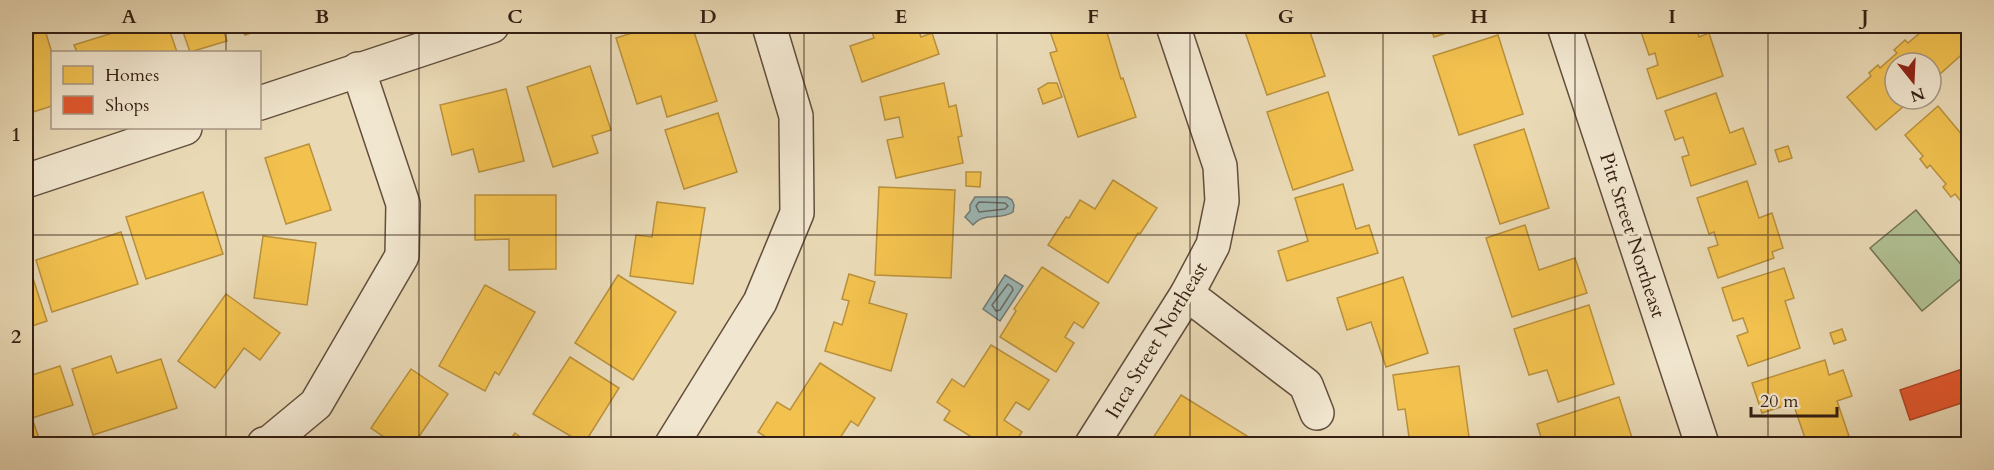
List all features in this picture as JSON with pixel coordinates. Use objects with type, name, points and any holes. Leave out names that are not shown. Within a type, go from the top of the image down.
[{"type":"street","points":[[261,103],[492,26]]},
{"type":"street","points":[[672,444],[760,302],[797,213],[796,116],[769,26]]},
{"type":"street","name":"Inca Street Northeast","points":[[1092,444],[1187,294],[1213,245],[1222,201],[1220,166],[1173,26]]},
{"type":"street","name":"Pitt Street Northeast","points":[[1564,26],[1702,444]]},
{"type":"street","points":[[264,444],[269,443],[316,404],[402,256],[403,204],[358,69]]},
{"type":"street","points":[[26,181],[182,129]]},
{"type":"street","points":[[1187,294],[1306,385],[1317,413]]},
{"type":"green space","points":[[1916,210],[1968,273],[1922,311],[1870,248]]},
{"type":"water","points":[[975,197],[1007,197],[1014,205],[1013,212],[1003,216],[982,218],[973,225],[965,217]]},
{"type":"water","points":[[1005,275],[1023,286],[1000,321],[983,309]]},
{"type":"building: Homes","points":[[135,26],[168,26],[177,51],[77,51],[74,45]]},
{"type":"building: Homes","points":[[181,26],[222,26],[227,41],[190,51]]},
{"type":"building: Homes","points":[[241,26],[270,26],[270,27],[245,35]]},
{"type":"building: Homes","points":[[654,26],[692,26],[717,101],[667,117],[661,96],[637,104],[616,38]]},
{"type":"building: Homes","points":[[870,26],[917,26],[921,37],[932,33],[939,54],[862,82],[850,46],[874,38]]},
{"type":"building: Homes","points":[[1048,26],[1105,26],[1121,79],[1123,78],[1136,117],[1078,137],[1050,53],[1057,51]]},
{"type":"building: Homes","points":[[1243,26],[1308,26],[1325,76],[1267,95]]},
{"type":"building: Homes","points":[[1430,26],[1468,26],[1434,37]]},
{"type":"building: Homes","points":[[1639,26],[1706,26],[1697,29],[1699,37],[1709,33],[1723,76],[1657,99],[1647,69],[1658,65],[1655,53],[1649,55]]},
{"type":"building: Homes","points":[[1928,26],[1968,26],[1968,49],[1943,71],[1943,51],[1894,50],[1905,40],[1908,43]]},
{"type":"building: Homes","points":[[45,30],[51,51],[51,106],[33,112],[32,110],[26,112],[26,37]]},
{"type":"building: Homes","points":[[1498,35],[1523,114],[1459,135],[1433,56]]},
{"type":"building: Homes","points":[[1878,65],[1880,68],[1883,65],[1883,111],[1898,111],[1876,130],[1847,97],[1871,76],[1869,73]]},
{"type":"building: Homes","points":[[590,66],[611,130],[592,136],[598,153],[553,167],[527,87]]},
{"type":"building: Homes","points":[[944,83],[949,107],[956,105],[962,136],[958,137],[963,163],[896,178],[887,140],[903,137],[899,117],[885,120],[880,97]]},
{"type":"building: Homes","points":[[1048,83],[1057,83],[1062,97],[1043,104],[1038,89]]},
{"type":"building: Homes","points":[[506,89],[524,161],[479,172],[473,149],[452,155],[440,105]]},
{"type":"building: Homes","points":[[1328,92],[1353,170],[1293,190],[1267,112]]},
{"type":"building: Homes","points":[[1716,93],[1730,133],[1743,128],[1756,164],[1691,186],[1682,157],[1689,155],[1683,137],[1675,140],[1665,111]]},
{"type":"building: Homes","points":[[1932,111],[1942,111],[1968,142],[1968,210],[1955,194],[1951,197],[1943,187],[1946,184],[1930,165],[1927,168],[1920,159],[1923,156],[1905,135]]},
{"type":"building: Homes","points":[[718,113],[737,172],[684,189],[665,130]]},
{"type":"building: Homes","points":[[1524,129],[1549,208],[1500,224],[1474,145]]},
{"type":"building: Homes","points":[[309,144],[331,210],[286,224],[265,158]]},
{"type":"building: Homes","points":[[1788,146],[1792,158],[1779,162],[1775,150]]},
{"type":"building: Homes","points":[[966,172],[981,172],[980,187],[966,186]]},
{"type":"building: Homes","points":[[1113,180],[1157,208],[1140,234],[1138,233],[1108,283],[1048,245],[1080,200],[1095,209]]},
{"type":"building: Homes","points":[[1747,181],[1759,218],[1772,213],[1783,248],[1772,252],[1774,258],[1718,278],[1708,248],[1718,245],[1714,232],[1709,234],[1697,198]]},
{"type":"building: Homes","points":[[1343,184],[1356,229],[1369,225],[1378,253],[1287,281],[1278,251],[1308,241],[1295,198]]},
{"type":"building: Homes","points":[[879,187],[955,190],[951,278],[875,275]]},
{"type":"building: Homes","points":[[203,192],[223,254],[146,279],[126,217]]},
{"type":"building: Homes","points":[[475,195],[556,195],[556,269],[509,270],[509,239],[475,240]]},
{"type":"building: Homes","points":[[657,202],[705,208],[693,284],[630,276],[636,235],[652,237]]},
{"type":"building: Homes","points":[[1525,225],[1539,270],[1575,258],[1587,293],[1512,317],[1486,238]]},
{"type":"building: Homes","points":[[121,232],[138,284],[52,312],[36,260]]},
{"type":"building: Homes","points":[[263,236],[316,243],[307,305],[254,298]]},
{"type":"building: Homes","points":[[26,257],[47,321],[26,328]]},
{"type":"building: Homes","points":[[1042,267],[1099,303],[1083,328],[1074,322],[1065,337],[1074,343],[1056,372],[1000,337],[1016,311],[1014,309]]},
{"type":"building: Homes","points":[[1784,268],[1794,298],[1785,301],[1800,348],[1748,366],[1737,336],[1748,332],[1743,318],[1733,321],[1722,288]]},
{"type":"building: Homes","points":[[849,274],[875,282],[869,303],[907,314],[891,371],[825,351],[834,322],[842,325],[849,301],[842,299]]},
{"type":"building: Homes","points":[[618,275],[676,312],[633,380],[575,343]]},
{"type":"building: Homes","points":[[1403,277],[1428,353],[1386,367],[1371,322],[1347,330],[1337,298]]},
{"type":"building: Homes","points":[[485,285],[535,312],[499,375],[495,372],[485,391],[439,366]]},
{"type":"building: Homes","points":[[226,294],[280,333],[260,360],[244,348],[215,388],[178,361]]},
{"type":"building: Homes","points":[[1589,305],[1614,384],[1558,402],[1547,370],[1529,375],[1514,329]]},
{"type":"building: Homes","points":[[1842,329],[1846,340],[1834,344],[1830,333]]},
{"type":"building: Homes","points":[[991,345],[1049,380],[1029,410],[1016,402],[1004,420],[1022,432],[1014,444],[983,444],[944,420],[950,411],[937,402],[952,379],[964,387]]},
{"type":"building: Homes","points":[[111,356],[117,373],[161,359],[177,408],[93,435],[72,369]]},
{"type":"building: Homes","points":[[570,357],[619,388],[584,444],[533,414]]},
{"type":"building: Homes","points":[[1825,360],[1829,375],[1843,370],[1852,396],[1837,401],[1849,436],[1821,444],[1807,444],[1793,403],[1762,413],[1752,383]]},
{"type":"building: Homes","points":[[820,363],[875,398],[858,426],[851,421],[836,444],[777,444],[758,432],[777,402],[790,410]]},
{"type":"building: Homes","points":[[60,366],[73,405],[32,418],[41,444],[26,444],[26,377]]},
{"type":"building: Homes","points":[[1459,366],[1470,444],[1410,444],[1405,409],[1398,410],[1393,375]]},
{"type":"building: Homes","points":[[411,369],[448,394],[414,444],[394,444],[371,428]]},
{"type":"building: Homes","points":[[1181,395],[1247,436],[1241,444],[1164,444],[1153,438]]},
{"type":"building: Homes","points":[[1619,397],[1634,444],[1583,444],[1582,441],[1572,444],[1543,444],[1537,424]]},
{"type":"building: Homes","points":[[515,433],[530,444],[507,444]]},
{"type":"building: Homes","points":[[938,438],[949,444],[934,444]]},
{"type":"building: Shops","points":[[1968,367],[1968,401],[1910,420],[1900,390]]}]
